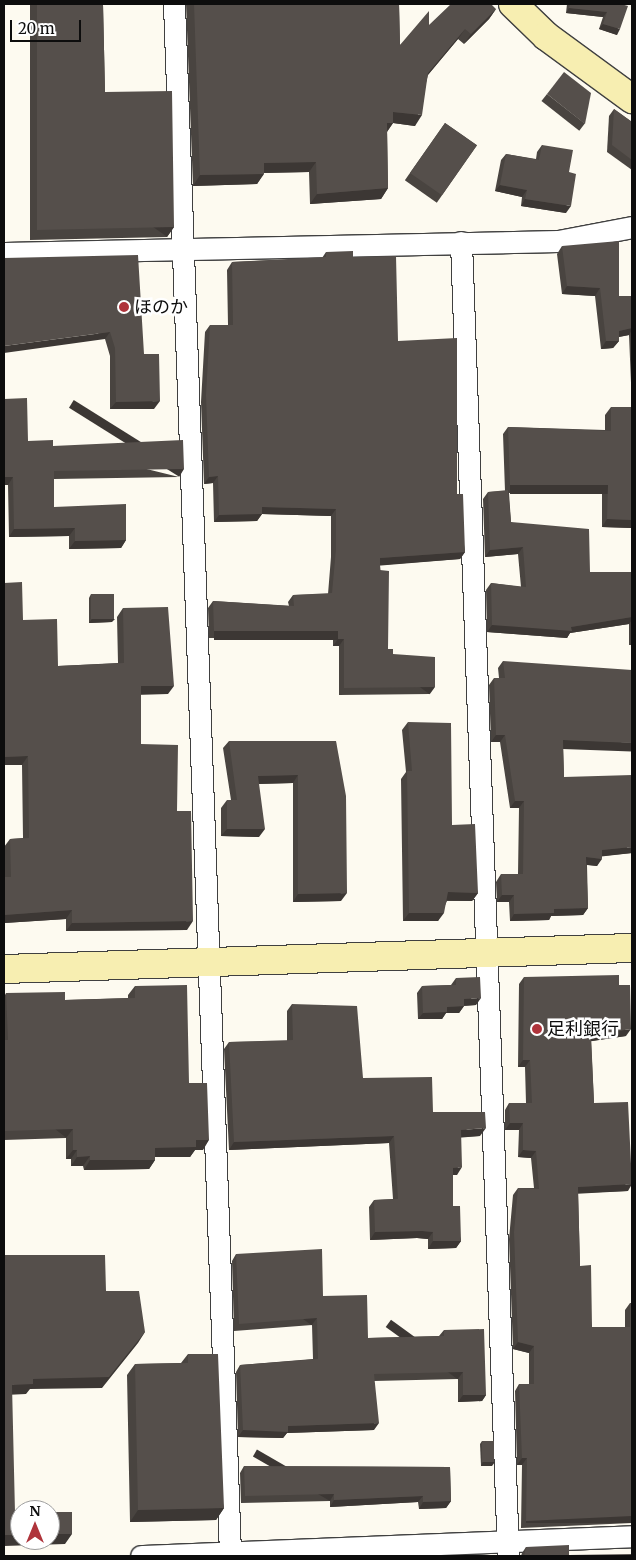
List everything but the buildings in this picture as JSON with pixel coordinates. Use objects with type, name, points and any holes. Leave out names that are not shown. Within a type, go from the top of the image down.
[{"type":"street","points":[[174,4],[184,249],[207,962],[230,1555]]},
{"type":"street","points":[[513,4],[546,36],[632,99]]},
{"type":"street","points":[[4,253],[558,241],[632,227]]},
{"type":"street","points":[[461,242],[485,953],[508,1549]]},
{"type":"street","points":[[4,970],[632,948]]},
{"type":"street","points":[[141,1556],[508,1549],[632,1536]]},
{"type":"place","name":"ほのか","points":[[124,307]]},
{"type":"place","name":"足利銀行","points":[[537,1029]]}]
